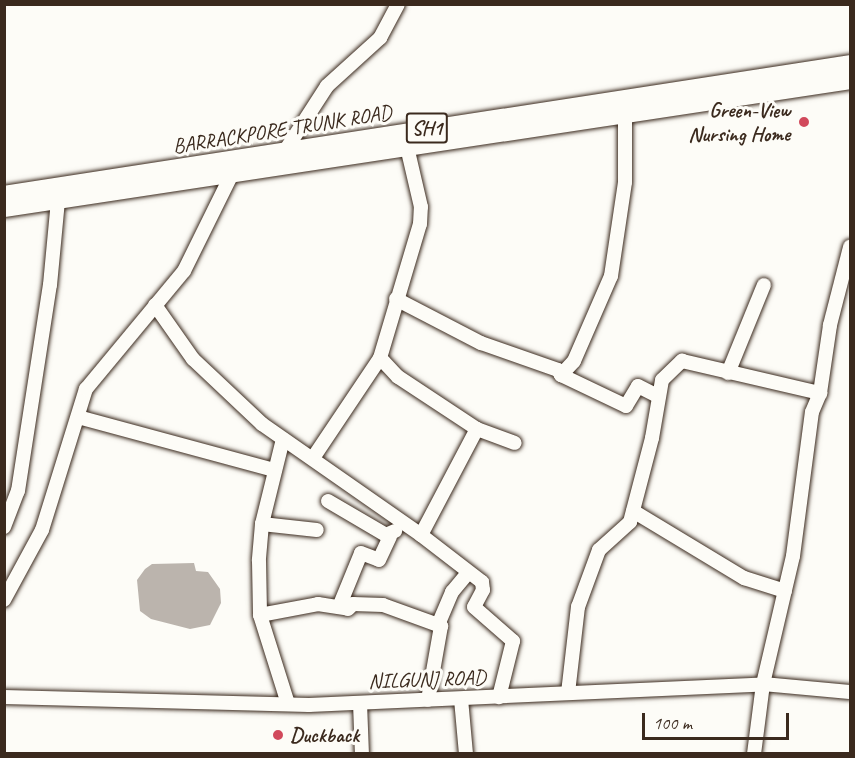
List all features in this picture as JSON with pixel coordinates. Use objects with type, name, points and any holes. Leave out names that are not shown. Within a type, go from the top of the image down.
[{"type":"main road","name":"BARRACKPORE TRUNK ROAD","points":[[4,208],[231,167],[285,151],[850,64]]},
{"type":"main road","name":"BARRACKPORE TRUNK ROAD","points":[[4,195],[407,147],[850,80]]},
{"type":"street","points":[[285,151],[327,86],[380,38],[398,4]]},
{"type":"street","points":[[561,375],[574,361],[610,276],[625,182],[625,115]]},
{"type":"street","points":[[313,458],[380,358],[421,207],[407,147]]},
{"type":"street","points":[[4,600],[42,531],[86,389],[184,271],[231,167]]},
{"type":"street","points":[[4,527],[18,492],[50,285],[58,200]]},
{"type":"street","points":[[754,753],[763,684],[793,556],[812,412],[820,393],[830,326],[850,247]]},
{"type":"street","points":[[728,373],[764,285]]},
{"type":"street","points":[[396,299],[475,340],[558,370],[561,375],[626,406],[638,386],[658,396]]},
{"type":"street","points":[[155,305],[193,359],[284,439],[401,520],[483,586],[474,607],[513,641],[499,697]]},
{"type":"street","points":[[380,358],[398,376],[477,429],[515,443]]},
{"type":"street","points":[[568,693],[579,607],[598,550],[630,522],[652,438],[662,380],[682,361],[820,393]]},
{"type":"street","points":[[78,417],[275,470]]},
{"type":"street","points":[[421,535],[477,429]]},
{"type":"street","points":[[284,439],[262,524],[260,615],[288,704]]},
{"type":"street","points":[[328,501],[390,536]]},
{"type":"street","points":[[633,511],[744,578],[785,591]]},
{"type":"street","points":[[339,607],[361,553],[379,560],[390,536],[401,520]]},
{"type":"street","points":[[262,524],[316,530]]},
{"type":"street","points":[[438,625],[452,592],[468,573]]},
{"type":"street","points":[[260,615],[318,604],[339,607],[383,605],[441,626],[428,700]]},
{"type":"street","name":"NILGUNJ ROAD","points":[[4,697],[288,704],[461,699],[763,684],[850,692]]},
{"type":"street","points":[[461,699],[466,753]]},
{"type":"street","points":[[360,703],[362,753]]},
{"type":"shaded area","points":[[194,563],[196,571],[208,572],[220,589],[221,603],[210,625],[190,629],[151,619],[140,611],[137,580],[145,569],[152,564]]},
{"type":"place","name":"Green-View Nursing Home","points":[[804,122]]},
{"type":"place","name":"Duckback","points":[[278,735]]}]
